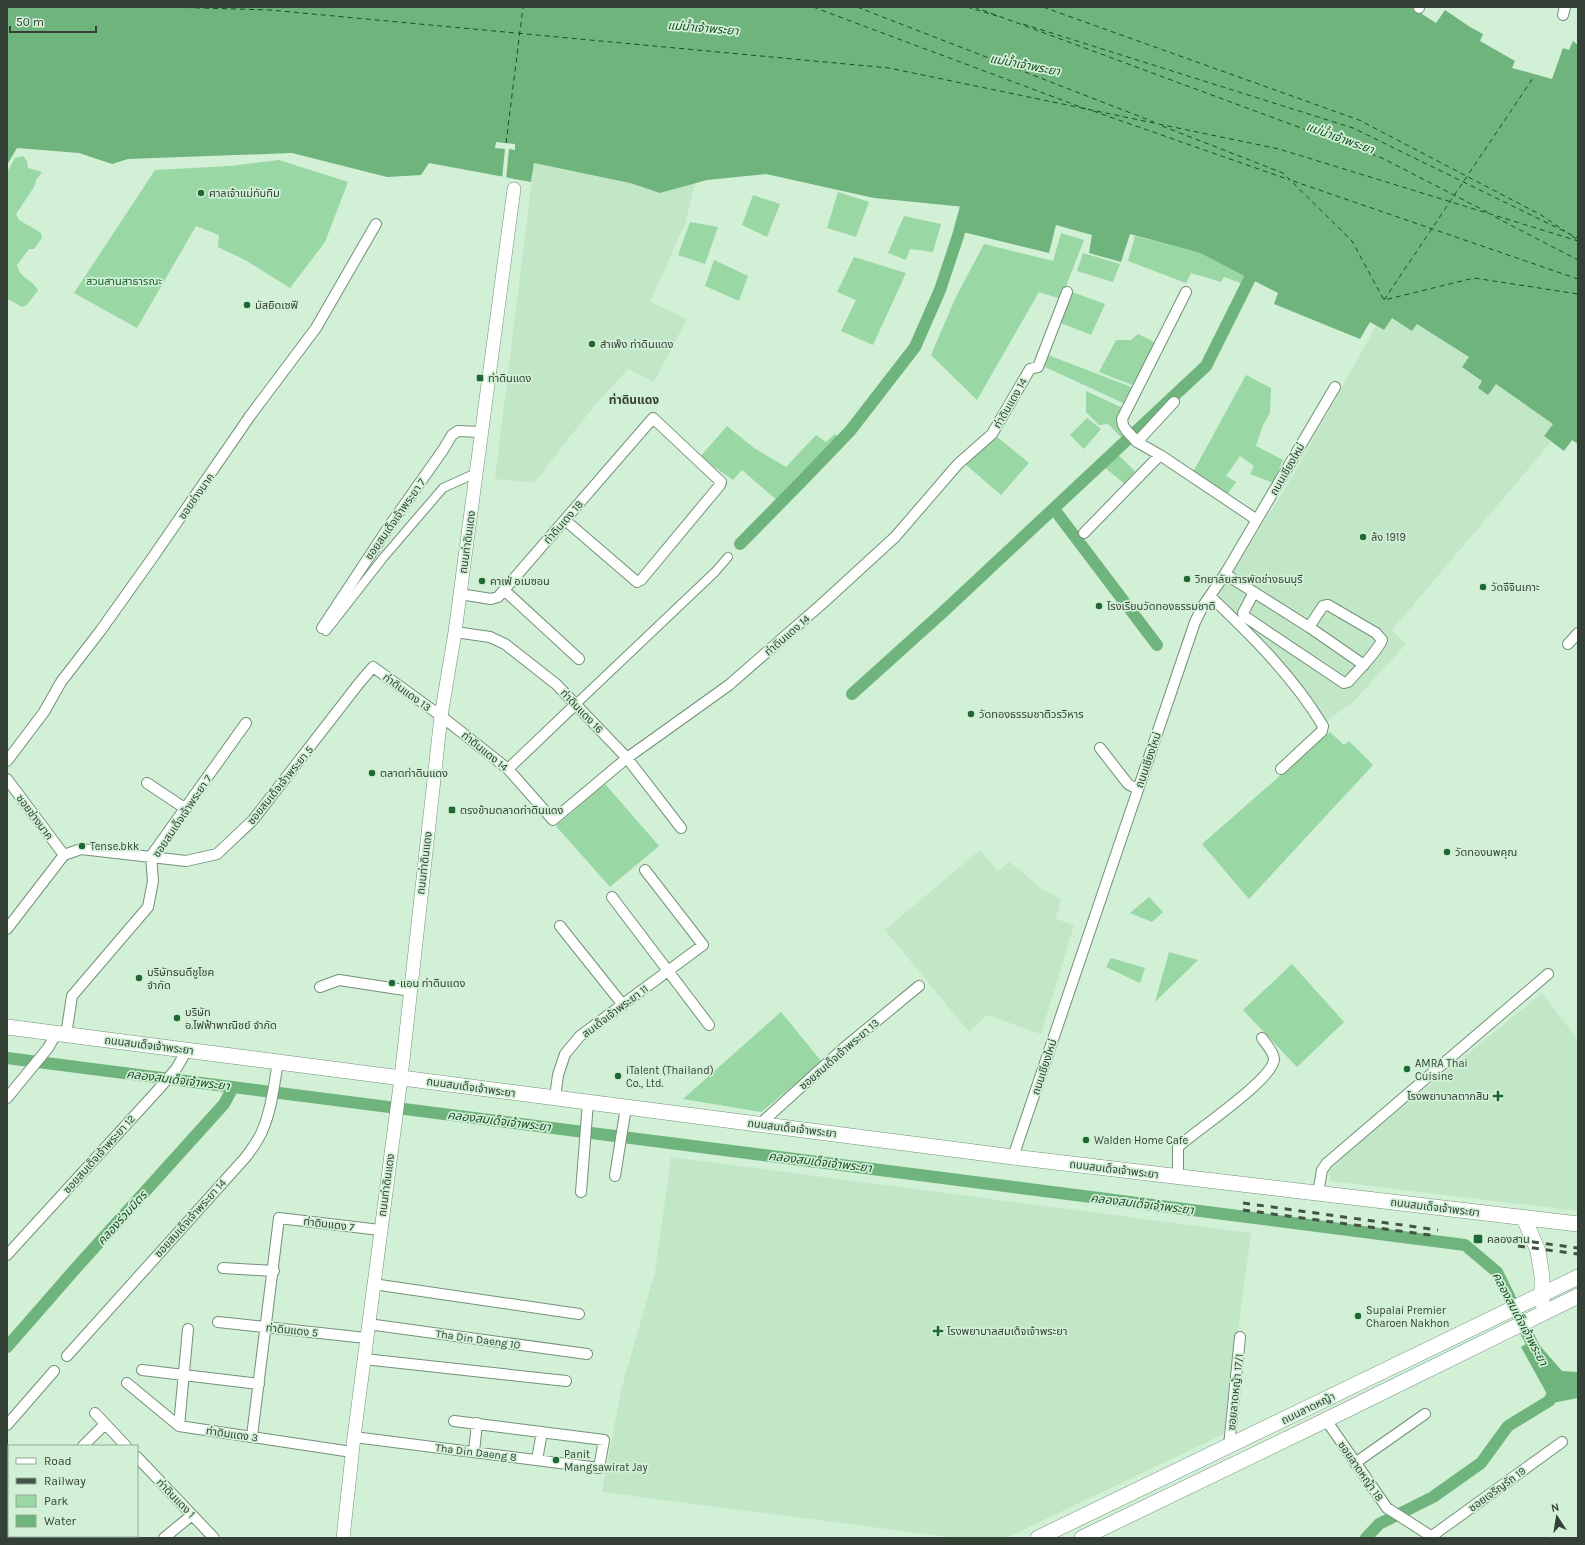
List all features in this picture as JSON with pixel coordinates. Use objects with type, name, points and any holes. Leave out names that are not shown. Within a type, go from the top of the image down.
[{"type":"main road","name":"ถนนสมเด็จเจ้าพระยา","points":[[7,1027],[187,1050],[277,1069],[401,1078],[1013,1157],[1578,1224]]},
{"type":"main road","points":[[1524,1218],[1538,1251],[1542,1276],[1542,1294],[1536,1317]]},
{"type":"main road","name":"ถนนลาดหญ้า","points":[[1038,1538],[1578,1277]]},
{"type":"main road","name":"ถนนลาดหญ้า","points":[[1082,1538],[1578,1296]]},
{"type":"main road","points":[[1094,1511],[1102,1528]]},
{"type":"street","name":"ถนนท่าดินแดง","points":[[343,1538],[366,1338],[401,1078],[441,716],[455,632],[514,189]]},
{"type":"street","name":"ซอยช่างนาค","points":[[7,761],[44,712],[61,682],[153,558],[250,416],[316,328],[376,224]]},
{"type":"street","name":"ท่าดินแดง 14","points":[[441,716],[508,769],[553,820],[627,758],[729,685],[823,603],[895,537],[958,464],[992,434],[1030,369],[1038,367],[1067,292]]},
{"type":"street","points":[[1186,292],[1122,419],[1123,425],[1137,442],[1160,455],[1257,520]]},
{"type":"street","name":"ถนนเชียงใหม่","points":[[1013,1157],[1195,622],[1225,574],[1335,387]]},
{"type":"street","points":[[1137,442],[1174,402]]},
{"type":"street","name":"ท่าดินเดง 18","points":[[460,594],[491,599],[498,597],[653,418],[721,482],[641,580],[637,582],[565,520]]},
{"type":"street","name":"ซอยสมเด็จเจ้าพระยา 7","points":[[324,629],[388,528],[452,435],[458,431],[481,432]]},
{"type":"street","points":[[1084,533],[1160,455]]},
{"type":"street","points":[[324,629],[442,488],[476,473]]},
{"type":"street","points":[[508,769],[715,572],[728,557]]},
{"type":"street","points":[[1225,574],[1309,627],[1364,665]]},
{"type":"street","points":[[504,590],[579,659]]},
{"type":"street","points":[[1254,592],[1243,613],[1244,616],[1344,683],[1348,682],[1364,665],[1382,640],[1376,634],[1328,605],[1323,606],[1309,627]]},
{"type":"street","points":[[1210,596],[1266,651],[1296,688],[1322,726],[1322,731],[1281,769]]},
{"type":"street","name":"ท่าดินแดง 16","points":[[455,632],[490,637],[505,644],[556,684],[627,758],[681,828]]},
{"type":"street","points":[[1568,644],[1578,633]]},
{"type":"street","name":"ท่าดินแดง 13","points":[[374,668],[441,716]]},
{"type":"street","name":"ซอยสมเด็จเจ้าพระยา 5","points":[[64,855],[80,849],[186,861],[217,854],[253,820],[360,682],[374,668]]},
{"type":"street","name":"ซอยสมเด็จเจ้าพระยา 7","points":[[61,1034],[72,996],[148,907],[153,881],[151,856],[246,723]]},
{"type":"street","points":[[1100,748],[1128,784],[1137,789]]},
{"type":"street","name":"ซอยช่างนาค","points":[[7,779],[64,855]]},
{"type":"street","points":[[147,782],[186,808]]},
{"type":"street","points":[[7,929],[64,855]]},
{"type":"street","name":"สมเด็จเจ้าพระยา 11","points":[[555,1098],[558,1075],[564,1054],[580,1036],[703,945],[645,870]]},
{"type":"street","points":[[612,897],[709,1025]]},
{"type":"street","points":[[560,926],[623,1005]]},
{"type":"street","points":[[1318,1193],[1322,1170],[1327,1163],[1548,974]]},
{"type":"street","points":[[320,987],[339,980],[411,991]]},
{"type":"street","name":"ซอยสมเด็จเจ้าพระยา 13","points":[[760,1124],[845,1047],[918,986]]},
{"type":"street","points":[[7,1098],[61,1034]]},
{"type":"street","points":[[1178,1176],[1178,1147],[1247,1094],[1271,1066],[1274,1060],[1273,1055],[1262,1038]]},
{"type":"street","name":"ซอยสมเด็จเจ้าพระยา 12","points":[[7,1255],[159,1088],[176,1068],[187,1050]]},
{"type":"street","name":"ซอยสมเด็จเจ้าพระยา 14","points":[[67,1356],[256,1144],[263,1129],[272,1097],[277,1069]]},
{"type":"street","points":[[581,1192],[588,1102]]},
{"type":"street","points":[[615,1176],[626,1107]]},
{"type":"street","name":"ท่าดินแดง 7","points":[[274,1271],[279,1218],[380,1230]]},
{"type":"street","points":[[223,1268],[274,1271],[252,1436]]},
{"type":"street","points":[[373,1284],[579,1314]]},
{"type":"street","name":"ท่าดินแดง 5","points":[[218,1322],[366,1338]]},
{"type":"street","name":"Tha Din Daeng 10","points":[[368,1324],[587,1354]]},
{"type":"street","points":[[179,1426],[188,1329]]},
{"type":"street","name":"ซอยลาดหญ้า 17/1","points":[[1229,1446],[1240,1337]]},
{"type":"street","points":[[364,1359],[566,1381]]},
{"type":"street","points":[[142,1370],[259,1384]]},
{"type":"street","points":[[7,1425],[54,1371]]},
{"type":"street","points":[[127,1383],[179,1426]]},
{"type":"street","points":[[94,1413],[125,1445]]},
{"type":"street","points":[[1355,1463],[1425,1414]]},
{"type":"street","points":[[454,1420],[542,1432],[537,1460]]},
{"type":"street","name":"ซอยลาดหญ้า 18","points":[[1326,1420],[1387,1508],[1400,1517]]},
{"type":"street","points":[[474,1452],[477,1423]]},
{"type":"street","points":[[83,1445],[105,1424]]},
{"type":"street","name":"ท่าดินแดง 3","points":[[179,1426],[352,1452]]},
{"type":"street","name":"Tha Din Daeng 8","points":[[354,1437],[599,1468],[604,1440],[542,1432]]},
{"type":"street","name":"ซอยเจริญรัถ 19","points":[[1400,1517],[1433,1537],[1562,1442]]},
{"type":"street","name":"ท่าดินแดง 1","points":[[138,1458],[214,1538]]},
{"type":"street","points":[[164,1538],[192,1515]]},
{"type":"shaded area","name":"สำเพ็ง ท่าดินแดง","points":[[534,163],[630,183],[660,193],[695,183],[685,224],[650,302],[687,319],[654,382],[628,369],[594,406],[534,483],[495,479]]},
{"type":"shaded area","name":"ล้ง 1919","points":[[1392,318],[1417,324],[1469,357],[1483,381],[1478,388],[1496,384],[1553,424],[1544,436],[1551,442],[1392,630],[1406,644],[1353,702],[1325,722],[1217,597],[1292,477],[1376,326],[1384,330]]},
{"type":"shaded area","points":[[980,850],[998,871],[1010,862],[1043,890],[1061,899],[1056,919],[1074,925],[1041,1034],[987,1015],[969,1032],[885,930]]},
{"type":"shaded area","name":"โรงพยาบาลตากสิน","points":[[1542,993],[1578,1040],[1578,1211],[1330,1181],[1329,1171],[1348,1152]]},
{"type":"shaded area","name":"โรงพยาบาลสมเด็จเจ้าพระยา","points":[[671,1157],[1251,1233],[1224,1434],[1006,1538],[957,1538],[602,1492],[621,1390],[655,1272]]},
{"type":"green space","points":[[23,156],[27,161],[28,168],[42,172],[16,214],[19,220],[41,233],[42,238],[34,249],[29,249],[17,265],[21,274],[38,290],[27,305],[22,307],[10,300],[7,300],[7,172],[15,158]]},
{"type":"green space","name":"สวนสานสาธารณะ","points":[[279,160],[348,182],[325,242],[290,288],[245,260],[218,247],[219,235],[196,226],[137,328],[74,293],[155,170],[230,166]]},
{"type":"green space","points":[[838,192],[869,202],[856,237],[827,228]]},
{"type":"green space","points":[[753,195],[780,204],[767,237],[742,225]]},
{"type":"green space","points":[[904,216],[941,224],[933,252],[910,249],[906,260],[888,253]]},
{"type":"green space","points":[[690,222],[718,227],[705,264],[678,255]]},
{"type":"green space","points":[[1061,233],[1084,240],[1061,299],[1039,292],[977,400],[931,355],[955,299],[984,244],[1053,261]]},
{"type":"green space","points":[[1135,236],[1200,253],[1250,278],[1246,285],[1224,277],[1221,282],[1191,273],[1186,283],[1128,261]]},
{"type":"green space","points":[[1083,253],[1120,264],[1113,282],[1077,271]]},
{"type":"green space","points":[[854,257],[906,273],[873,345],[841,331],[856,300],[837,292]]},
{"type":"green space","points":[[714,260],[748,276],[739,301],[705,286]]},
{"type":"green space","points":[[1072,292],[1105,304],[1091,335],[1061,323]]},
{"type":"green space","points":[[1138,334],[1156,343],[1135,386],[1099,372],[1116,340],[1131,340]]},
{"type":"green space","points":[[1048,355],[1134,388],[1125,404],[1043,366]]},
{"type":"green space","points":[[1246,375],[1271,388],[1270,413],[1263,425],[1256,446],[1283,460],[1273,483],[1250,474],[1254,466],[1240,456],[1226,476],[1236,482],[1227,495],[1193,472]]},
{"type":"green space","points":[[1086,391],[1125,409],[1127,435],[1122,438],[1108,424],[1099,425],[1086,412]]},
{"type":"green space","points":[[1087,418],[1101,429],[1084,449],[1070,435]]},
{"type":"green space","points":[[727,426],[754,448],[786,467],[816,435],[826,442],[835,434],[841,438],[778,501],[742,470],[733,480],[700,457]]},
{"type":"green space","points":[[996,436],[1029,463],[1001,495],[965,464]]},
{"type":"green space","points":[[1115,452],[1137,473],[1127,486],[1103,466]]},
{"type":"green space","points":[[1330,732],[1344,745],[1349,741],[1373,765],[1249,899],[1202,844]]},
{"type":"green space","points":[[605,784],[659,846],[610,887],[556,826]]},
{"type":"green space","points":[[1149,897],[1163,912],[1152,922],[1130,913]]},
{"type":"green space","points":[[1169,952],[1198,960],[1155,1002]]},
{"type":"green space","points":[[1111,958],[1145,968],[1140,983],[1106,967]]},
{"type":"green space","points":[[1292,964],[1344,1022],[1297,1067],[1243,1010]]},
{"type":"green space","points":[[781,1012],[822,1062],[761,1112],[683,1099]]},
{"type":"water","name":"แม่น้ำเจ้าพระยา","points":[[7,7],[1411,7],[1436,23],[1445,10],[1483,34],[1480,41],[1515,61],[1512,68],[1552,79],[1563,48],[1569,50],[1573,41],[1578,45],[1578,444],[1572,440],[1564,451],[1544,436],[1553,424],[1496,384],[1488,395],[1478,388],[1482,381],[1462,367],[1469,357],[1417,324],[1412,331],[1392,318],[1384,330],[1370,322],[1360,339],[1274,304],[1278,293],[1200,253],[1130,234],[1121,262],[1089,253],[1092,235],[1056,225],[1049,253],[963,232],[965,207],[874,198],[766,174],[707,180],[660,193],[630,183],[534,163],[531,182],[429,163],[421,175],[387,177],[292,153],[128,159],[112,164],[79,153],[17,148],[7,165]]},
{"type":"water","points":[[1534,1339],[1562,1371],[1578,1372],[1578,1398],[1552,1403],[1521,1347]]},
{"type":"pier","points":[[496,142],[515,144],[515,150],[509,149],[506,180],[502,179],[505,149],[495,148]]},
{"type":"waterway","points":[[740,544],[850,431],[915,347],[940,290],[958,236],[970,192]]},
{"type":"waterway","points":[[852,694],[943,612],[1206,366],[1250,278]]},
{"type":"waterway","points":[[1054,509],[1157,645]]},
{"type":"waterway","name":"คลองสมเด็จเจ้าพระยา","points":[[7,1058],[1465,1245],[1497,1272],[1538,1356]]},
{"type":"waterway","name":"คลองร่วมมิตร","points":[[7,1347],[224,1104],[230,1093],[230,1087]]},
{"type":"waterway","name":"คลองสาน","points":[[1366,1538],[1379,1524],[1433,1497],[1481,1463],[1508,1426],[1549,1401],[1559,1383],[1578,1383]]},
{"type":"ferry route","points":[[168,7],[270,10],[889,68],[1279,149],[1578,241]]},
{"type":"ferry route","points":[[506,143],[523,7]]},
{"type":"ferry route","points":[[813,7],[1086,109]]},
{"type":"ferry route","points":[[857,7],[1154,122]]},
{"type":"ferry route","points":[[967,7],[997,16]]},
{"type":"ferry route","points":[[974,7],[1382,158],[1489,213]]},
{"type":"ferry route","points":[[1043,7],[1359,120],[1541,215],[1565,231]]},
{"type":"ferry route","points":[[1023,24],[1353,128],[1578,238]]},
{"type":"ferry route","points":[[1384,300],[1533,78]]},
{"type":"ferry route","points":[[1093,111],[1290,180]]},
{"type":"ferry route","points":[[1162,126],[1283,173],[1352,241],[1384,300],[1474,278],[1578,294]]},
{"type":"ferry route","points":[[1293,181],[1578,279]]},
{"type":"ferry route","points":[[1495,217],[1578,260]]},
{"type":"ferry route","points":[[1572,236],[1578,240]]},
{"type":"railway","points":[[1243,1203],[1438,1230]]},
{"type":"railway","points":[[1243,1210],[1437,1236]]},
{"type":"railway","points":[[1518,1240],[1578,1248]]},
{"type":"railway","points":[[1518,1246],[1578,1254]]},
{"type":"place","name":"ศาลเจ้าแม่ทับทิม","points":[[201,193]]},
{"type":"place","name":"มัสยิดเซฟี","points":[[247,305]]},
{"type":"place","name":"สำเพ็ง ท่าดินแดง","points":[[592,344]]},
{"type":"place","name":"ท่าดินแดง","points":[[480,378]]},
{"type":"place","name":"ล้ง 1919","points":[[1363,537]]},
{"type":"place","name":"วิทยาลัยสารพัดช่างธนบุรี","points":[[1187,579]]},
{"type":"place","name":"คาเฟ่ อเมซอน","points":[[482,581]]},
{"type":"place","name":"วัดจีจินเกาะ","points":[[1483,587]]},
{"type":"place","name":"โรงเรียนวัดทองธรรมชาติ","points":[[1099,606]]},
{"type":"place","name":"วัดทองธรรมชาติวรวิหาร","points":[[971,714]]},
{"type":"place","name":"ตลาดท่าดินแดง","points":[[372,773]]},
{"type":"place","name":"ตรงข้ามตลาดท่าดินแดง","points":[[452,810]]},
{"type":"place","name":"Tense.bkk","points":[[82,846]]},
{"type":"place","name":"วัดทองนพคุณ","points":[[1447,852]]},
{"type":"place","name":"บริษัทธนดีชูโชค จำกัด","points":[[139,978]]},
{"type":"place","name":"แอน ท่าดินแดง","points":[[392,983]]},
{"type":"place","name":"บริษัท อ.ไฟฟ้าพาณิชย์ จำกัด","points":[[177,1018]]},
{"type":"place","name":"AMRA Thai Cuisine","points":[[1407,1069]]},
{"type":"place","name":"iTalent (Thailand) Co., Ltd.","points":[[618,1076]]},
{"type":"place","name":"โรงพยาบาลตากสิน","points":[[1498,1096]]},
{"type":"place","name":"Walden Home Cafe","points":[[1086,1140]]},
{"type":"place","name":"คลองสาน","points":[[1478,1239]]},
{"type":"place","name":"Supalai Premier Charoen Nakhon","points":[[1358,1316]]},
{"type":"place","name":"โรงพยาบาลสมเด็จเจ้าพระยา","points":[[938,1331]]},
{"type":"place","name":"Panit Mangsawirat Jay","points":[[556,1460]]},
{"type":"district","name":"ท่าดินแดง","points":[[634,400]]}]
